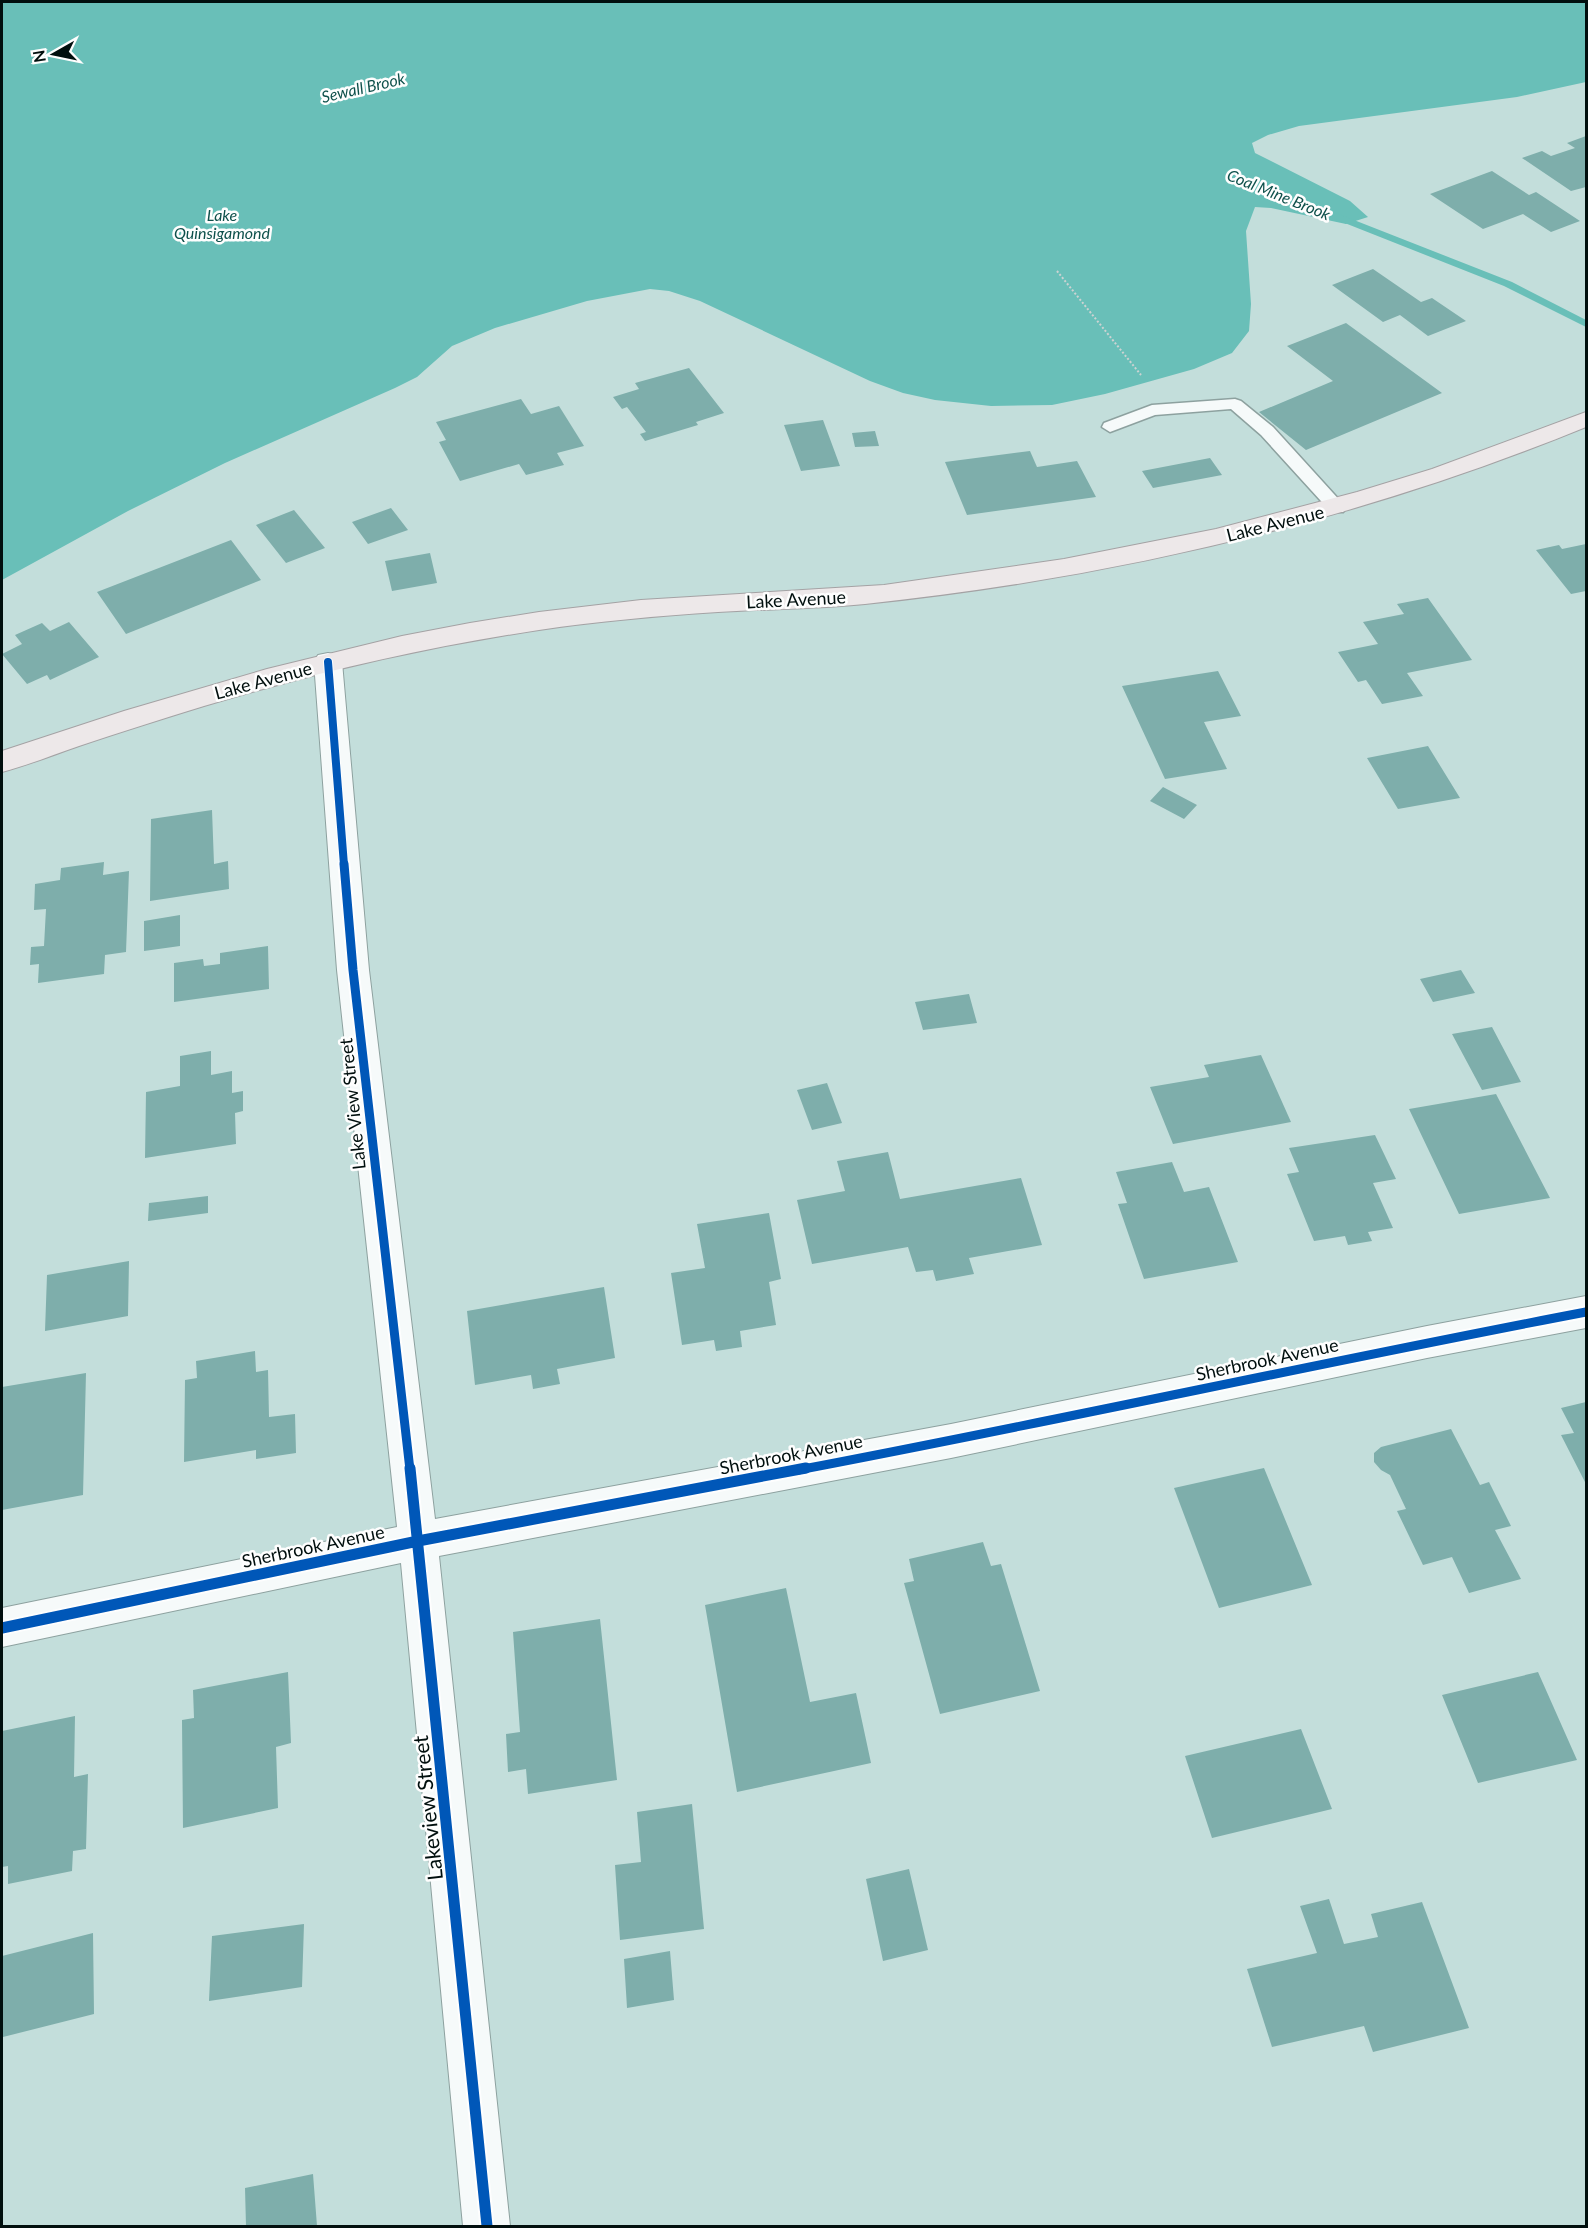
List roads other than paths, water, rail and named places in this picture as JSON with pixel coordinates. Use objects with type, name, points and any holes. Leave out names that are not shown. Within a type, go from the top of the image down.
[{"type":"main road","name":"Lake Avenue","points":[[2,762],[170,706],[328,662],[471,632],[592,615],[693,605],[850,597],[1051,570],[1190,544],[1337,508],[1444,474],[1587,419]]},
{"type":"street","name":"Lake View Street","points":[[328,662],[353,970],[418,1541]]},
{"type":"street","name":"Sherbrook Avenue","points":[[2,1628],[418,1541],[951,1441],[1427,1342],[1587,1312]]},
{"type":"street","name":"Lakeview Street","points":[[418,1541],[488,2226]]},
{"type":"lane","points":[[1110,427],[1152,410],[1235,404],[1267,431],[1337,508]]},
{"type":"water","name":"Lake Quinsigamond","points":[[2,2],[1586,2],[1586,82],[1517,97],[1299,126],[1268,135],[1252,143],[1255,153],[1350,201],[1368,217],[1346,224],[1271,208],[1255,207],[1246,231],[1251,304],[1249,331],[1232,353],[1194,369],[1105,394],[1052,405],[991,406],[935,400],[903,393],[870,381],[700,301],[669,291],[650,289],[587,301],[495,328],[452,346],[417,377],[225,463],[128,511],[2,580]]},
{"type":"waterway","name":"Coal Mine Brook","points":[[1331,214],[1508,284],[1586,324]]},
{"type":"water label","name":"Sewall Brook","points":[[363,87]]}]
